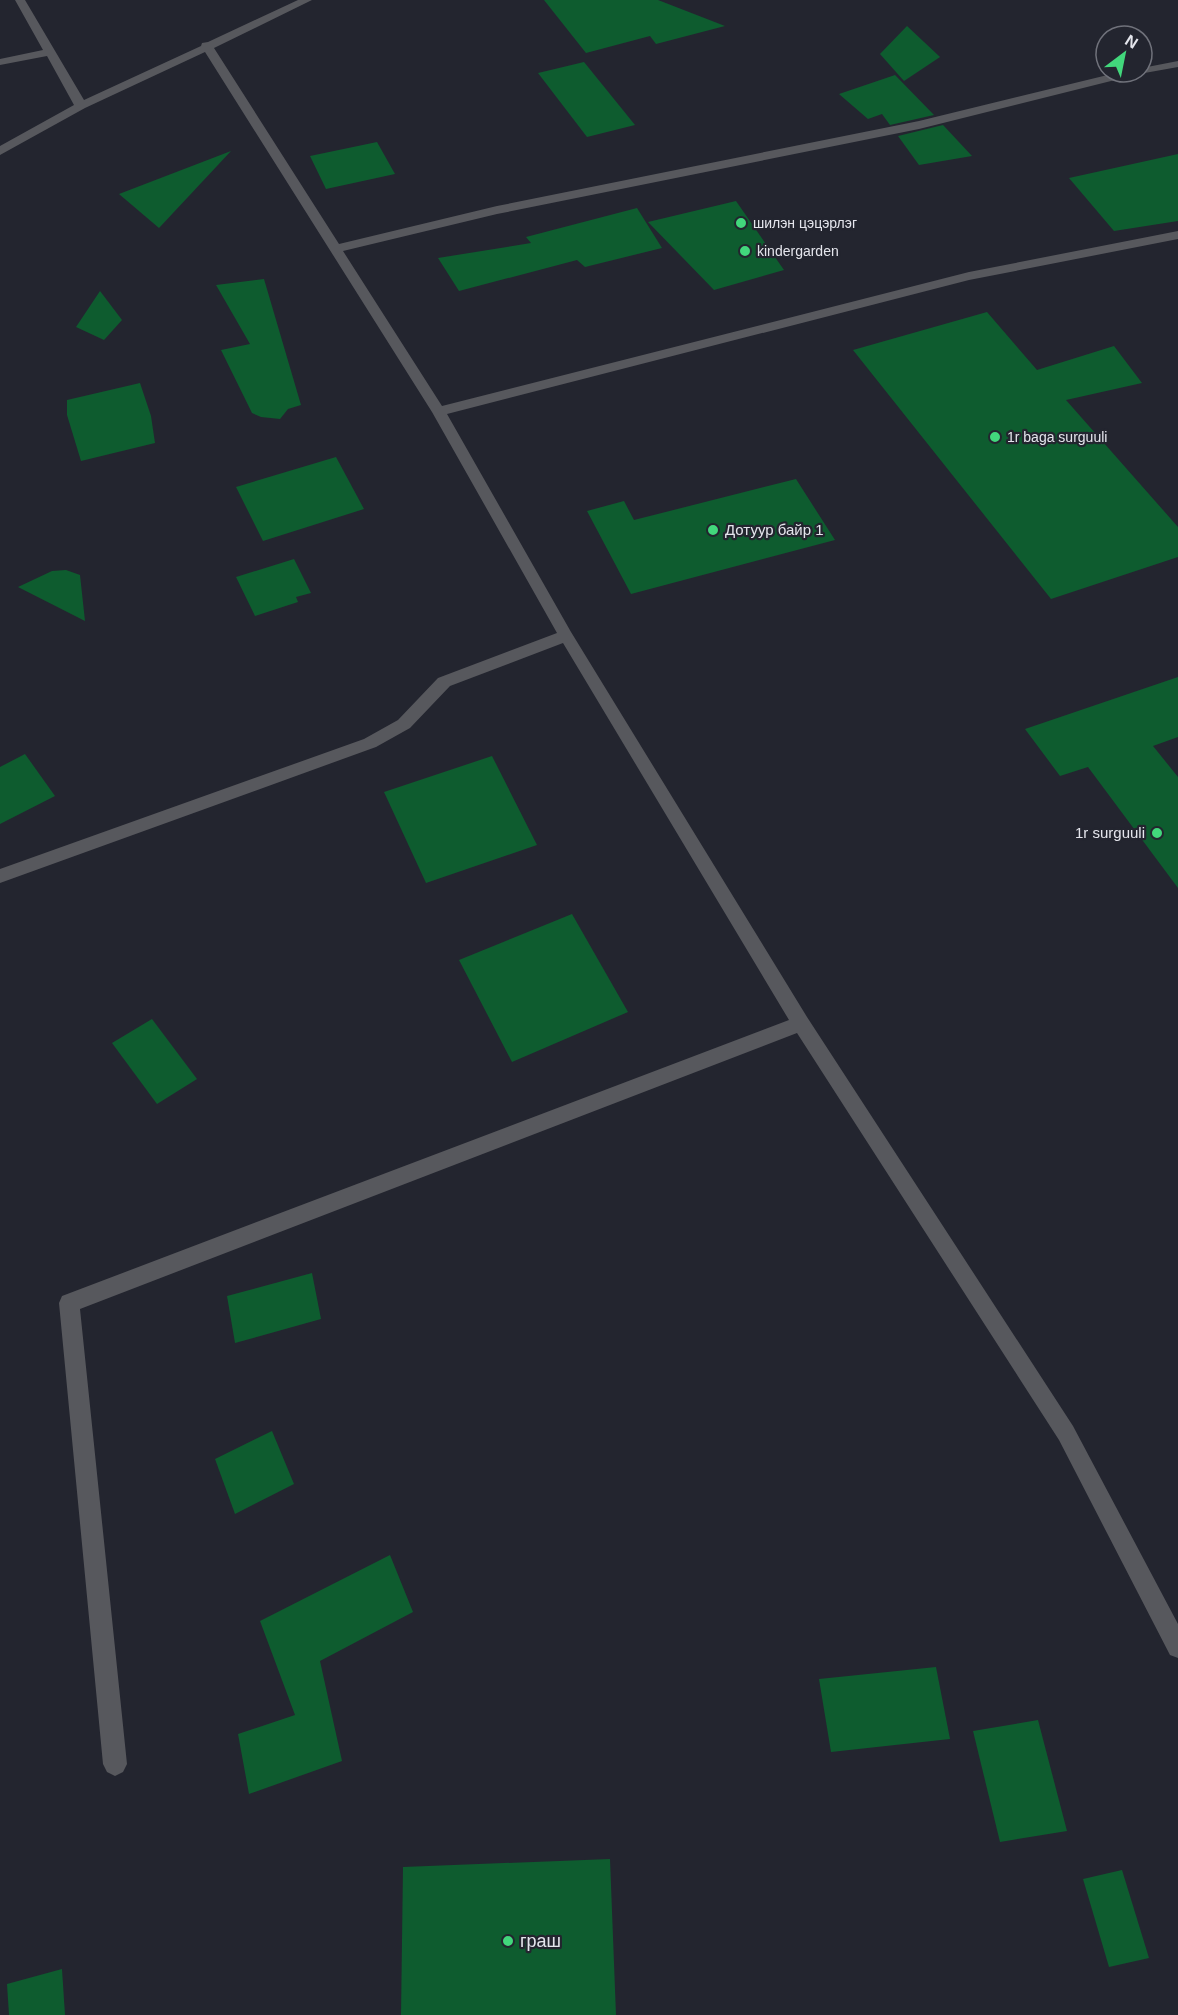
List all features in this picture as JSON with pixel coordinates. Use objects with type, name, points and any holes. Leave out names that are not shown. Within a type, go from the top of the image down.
[{"type":"street","points":[[20,0],[81,106]]},
{"type":"street","points":[[0,151],[81,106],[307,0]]},
{"type":"street","points":[[207,45],[439,411],[566,636],[801,1023],[1066,1432],[1178,1647]]},
{"type":"street","points":[[0,62],[50,52]]},
{"type":"street","points":[[1154,69],[1178,64]]},
{"type":"street","points":[[335,249],[497,210],[920,125],[1094,82]]},
{"type":"street","points":[[439,411],[969,276],[1178,235]]},
{"type":"street","points":[[0,876],[370,743],[404,724],[444,682],[566,636]]},
{"type":"street","points":[[115,1764],[69,1303],[801,1023]]},
{"type":"building","points":[[544,0],[658,0],[725,26],[656,44],[650,36],[586,53]]},
{"type":"building","points":[[907,26],[940,57],[904,81],[880,54]]},
{"type":"building","points":[[584,62],[635,125],[587,137],[538,73]]},
{"type":"building","points":[[895,75],[934,115],[890,125],[882,114],[868,119],[839,94]]},
{"type":"building","points":[[943,125],[972,156],[919,165],[898,136]]},
{"type":"building","points":[[377,142],[395,174],[326,189],[310,156]]},
{"type":"building","points":[[231,151],[159,228],[119,194]]},
{"type":"building","points":[[1178,154],[1178,221],[1114,231],[1069,178]]},
{"type":"building","name":"kindergarden","points":[[736,201],[784,270],[714,290],[648,222]]},
{"type":"building","points":[[637,208],[662,248],[585,267],[577,260],[459,291],[438,258],[531,243],[526,237]]},
{"type":"building","points":[[264,279],[301,405],[288,409],[280,419],[261,417],[252,413],[221,350],[250,344],[216,285]]},
{"type":"building","points":[[100,291],[122,320],[104,340],[76,327]]},
{"type":"building","points":[[987,312],[1037,370],[1114,346],[1142,383],[1066,400],[1178,527],[1178,557],[1051,599],[853,350]]},
{"type":"building","points":[[140,383],[151,416],[155,443],[81,461],[67,415],[67,400]]},
{"type":"building","points":[[336,457],[364,509],[263,541],[236,487]]},
{"type":"building","name":"Дотуур байр 1","points":[[796,479],[835,540],[631,594],[587,511],[624,501],[634,520]]},
{"type":"building","points":[[294,559],[311,593],[296,597],[298,602],[255,616],[236,577]]},
{"type":"building","points":[[66,570],[80,575],[85,621],[18,587],[52,571]]},
{"type":"building","name":"1r surguuli","points":[[1178,677],[1178,737],[1153,746],[1178,777],[1178,888],[1088,767],[1060,776],[1025,729]]},
{"type":"building","points":[[25,754],[55,796],[0,824],[0,767]]},
{"type":"building","points":[[492,756],[537,845],[426,883],[384,792]]},
{"type":"building","points":[[572,914],[628,1012],[512,1062],[459,960]]},
{"type":"building","points":[[152,1019],[197,1079],[157,1104],[112,1043]]},
{"type":"building","points":[[312,1273],[321,1319],[235,1343],[227,1296]]},
{"type":"building","points":[[272,1431],[294,1484],[235,1514],[215,1459]]},
{"type":"building","points":[[390,1555],[413,1612],[320,1661],[342,1761],[249,1794],[238,1734],[295,1715],[260,1621]]},
{"type":"building","points":[[936,1667],[950,1739],[831,1752],[819,1679]]},
{"type":"building","points":[[1038,1720],[1067,1831],[1000,1842],[973,1731]]},
{"type":"building","name":"граш","points":[[610,1859],[616,2015],[401,2015],[403,1867]]},
{"type":"building","points":[[1122,1870],[1149,1958],[1109,1967],[1083,1879]]},
{"type":"building","points":[[62,1969],[65,2015],[9,2015],[7,1984]]},
{"type":"place","name":"шилэн цэцэрлэг","points":[[741,223]]},
{"type":"place","name":"kindergarden","points":[[745,251]]},
{"type":"place","name":"1r baga surguuli","points":[[995,437]]},
{"type":"place","name":"Дотуур байр 1","points":[[713,530]]},
{"type":"place","name":"1r surguuli","points":[[1157,833]]},
{"type":"place","name":"граш","points":[[508,1941]]}]
